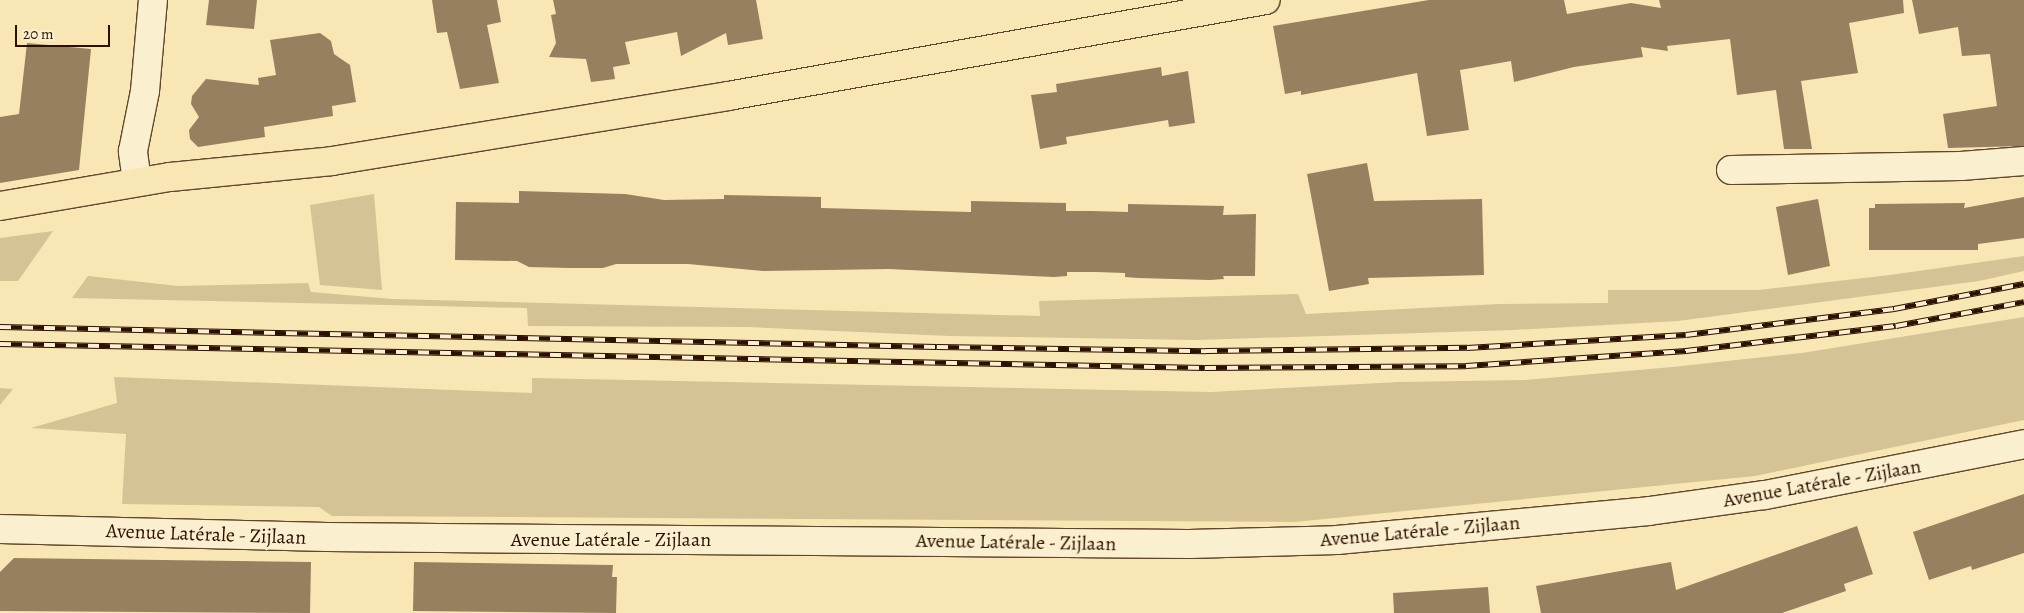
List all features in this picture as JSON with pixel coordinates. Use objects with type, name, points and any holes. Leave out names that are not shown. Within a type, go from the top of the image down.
[{"type":"main road","points":[[0,206],[137,182],[221,170],[332,161],[728,96],[1266,0]]},
{"type":"street","points":[[137,182],[133,152],[145,91],[153,0]]},
{"type":"street","points":[[1732,170],[1962,166],[2024,161]]},
{"type":"street","name":"Avenue Latérale - Zijlaan","points":[[0,529],[337,538],[1190,544],[1337,540],[1649,511],[1765,495],[2024,444]]},
{"type":"shaded area","points":[[374,194],[382,290],[320,285],[310,205]]},
{"type":"shaded area","points":[[53,231],[18,281],[0,281],[0,238]]},
{"type":"shaded area","points":[[2024,256],[2024,271],[1979,281],[1678,321],[1513,330],[1196,340],[949,336],[748,327],[528,326],[527,308],[72,298],[88,276],[178,286],[308,283],[311,292],[393,299],[1040,316],[1039,301],[1298,294],[1306,314],[1499,304],[1608,303],[1608,290],[1759,290],[1890,275]]},
{"type":"shaded area","points":[[2024,317],[2024,420],[1755,476],[1295,522],[332,516],[319,507],[122,504],[126,434],[31,428],[117,403],[114,377],[532,393],[532,378],[1211,392],[1399,382],[1525,380],[1672,367],[1802,353]]},
{"type":"shaded area","points":[[0,388],[13,389],[0,405]]},
{"type":"building","points":[[209,0],[257,0],[254,29],[206,25]]},
{"type":"building","points":[[432,0],[497,0],[501,22],[487,25],[499,83],[460,89],[447,32],[437,33]]},
{"type":"building","points":[[553,0],[756,0],[763,39],[728,45],[726,33],[681,56],[677,32],[625,42],[630,64],[613,67],[615,79],[591,82],[586,59],[549,57],[556,43],[551,15],[556,14]]},
{"type":"building","points":[[1429,0],[1564,0],[1567,14],[1631,3],[1661,8],[1659,0],[1903,0],[1904,13],[1849,23],[1858,73],[1801,81],[1812,149],[1784,149],[1776,90],[1737,95],[1730,39],[1667,46],[1668,51],[1641,47],[1643,57],[1574,67],[1514,82],[1511,61],[1460,70],[1469,130],[1427,136],[1417,73],[1301,95],[1301,91],[1285,94],[1273,26]]},
{"type":"building","points":[[1912,0],[2024,0],[2024,146],[1948,148],[1943,114],[1997,106],[1990,54],[1962,56],[1958,27],[1919,34]]},
{"type":"building","points":[[320,33],[331,41],[334,54],[350,65],[356,102],[332,106],[333,116],[264,127],[265,137],[198,147],[190,139],[189,130],[199,117],[191,104],[192,96],[206,79],[259,85],[258,78],[276,75],[270,40]]},
{"type":"building","points":[[27,43],[91,49],[79,170],[0,183],[0,117],[19,114]]},
{"type":"building","points":[[1161,67],[1162,76],[1188,71],[1195,123],[1169,127],[1168,120],[1066,137],[1067,144],[1040,149],[1031,95],[1057,92],[1056,84]]},
{"type":"building","points":[[1367,163],[1374,201],[1482,199],[1484,275],[1368,278],[1369,284],[1329,291],[1307,174]]},
{"type":"building","points":[[519,191],[625,194],[664,200],[724,199],[724,195],[821,197],[821,208],[971,212],[971,201],[1066,203],[1066,211],[1128,212],[1128,204],[1224,206],[1223,215],[1256,214],[1255,276],[1223,276],[1224,279],[1210,280],[1138,278],[1125,277],[1125,273],[1096,272],[1067,272],[1067,276],[1054,277],[889,269],[763,271],[688,264],[616,264],[603,268],[569,268],[529,267],[517,261],[455,260],[456,202],[519,203]]},
{"type":"building","points":[[2024,197],[2024,238],[1978,244],[1978,250],[1869,250],[1869,208],[1875,208],[1875,204],[1965,203],[1964,208]]},
{"type":"building","points":[[1818,199],[1830,266],[1788,275],[1776,207]]},
{"type":"building","points":[[2024,494],[2024,553],[1972,570],[1971,566],[1929,580],[1913,532]]},
{"type":"building","points":[[1857,526],[1873,574],[1844,584],[1846,591],[1782,613],[1541,613],[1536,586],[1671,562],[1676,590]]},
{"type":"building","points":[[14,558],[311,562],[310,613],[0,611],[0,572]]},
{"type":"building","points":[[414,562],[613,565],[612,577],[617,577],[616,613],[413,611]]},
{"type":"building","points":[[1488,587],[1490,613],[1394,613],[1393,593]]},
{"type":"railway","points":[[0,327],[1206,351],[1467,348],[1686,335],[1894,309],[2024,284]]},
{"type":"railway","points":[[0,344],[1205,368],[1466,366],[1686,351],[1896,326],[2024,302]]}]
